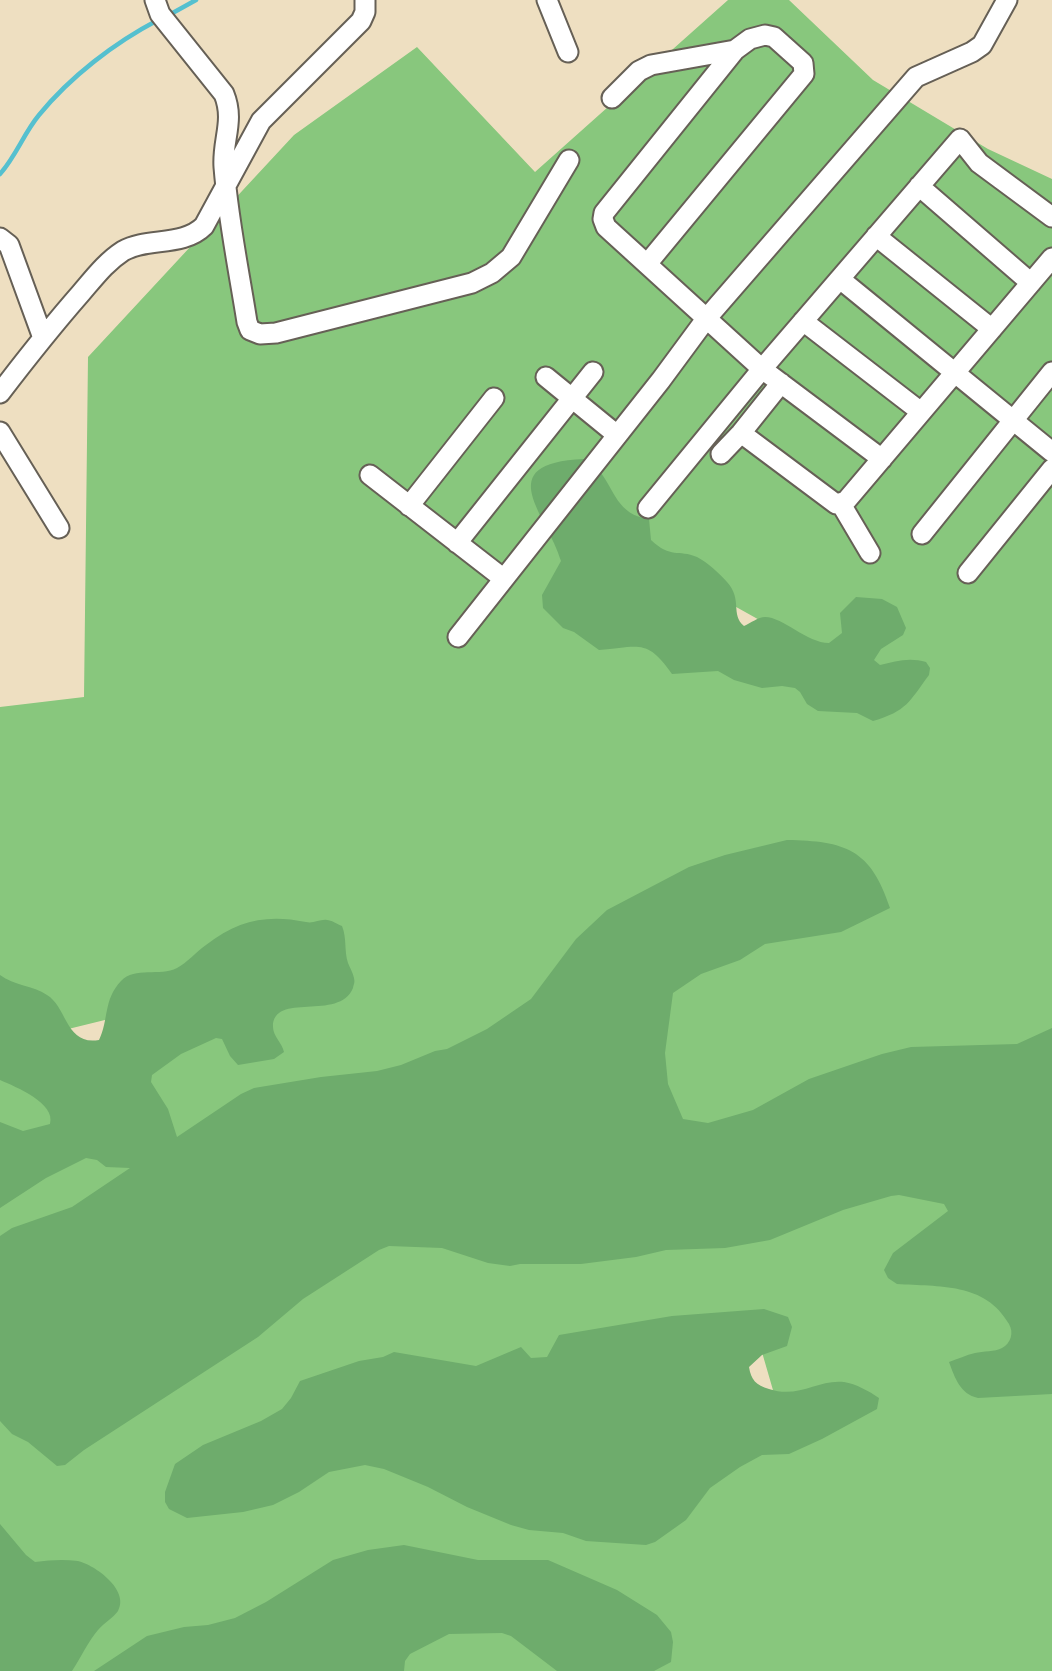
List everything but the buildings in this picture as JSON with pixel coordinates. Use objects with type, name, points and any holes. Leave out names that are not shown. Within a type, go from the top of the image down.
[{"type":"street","points":[[155,0],[160,14],[224,94],[229,107],[230,122],[223,151],[225,187],[247,322],[250,330],[260,334],[472,283],[492,273],[511,257],[569,160]]},
{"type":"street","points":[[0,393],[110,260],[127,249],[184,237],[199,231],[261,121],[361,21],[365,12],[365,0]]},
{"type":"street","points":[[547,0],[568,52]]},
{"type":"street","points":[[458,636],[706,319],[916,78],[982,45],[1007,0]]},
{"type":"street","points":[[647,264],[804,74],[803,62],[774,37],[758,35],[735,50],[604,213],[603,219],[606,227],[762,369],[882,459]]},
{"type":"street","points":[[612,98],[639,71],[651,65],[735,50]]},
{"type":"street","points":[[648,508],[762,369],[960,139],[979,163],[1052,217]]},
{"type":"street","points":[[919,186],[1031,283]]},
{"type":"street","points":[[876,236],[992,329]]},
{"type":"street","points":[[0,238],[9,245],[43,338]]},
{"type":"street","points":[[741,433],[836,504],[841,504],[1052,258]]},
{"type":"street","points":[[839,279],[1052,452]]},
{"type":"street","points":[[803,321],[921,412]]},
{"type":"street","points":[[457,543],[593,372]]},
{"type":"street","points":[[922,534],[1052,372]]},
{"type":"street","points":[[546,377],[617,435]]},
{"type":"street","points":[[721,454],[781,383]]},
{"type":"street","points":[[409,506],[494,398]]},
{"type":"street","points":[[0,432],[59,528]]},
{"type":"street","points":[[968,573],[1052,469]]},
{"type":"street","points":[[370,475],[504,579]]},
{"type":"street","points":[[841,504],[870,553]]},
{"type":"green space","points":[[728,0],[789,0],[873,80],[988,149],[1052,179],[1052,1058],[702,1166],[494,1052],[0,1259],[0,1046],[89,1073],[239,987],[52,1033],[0,1019],[0,707],[84,697],[88,357],[294,135],[417,47],[535,172]],"holes":[[[636,551],[797,641],[589,595]]]},
{"type":"green space","points":[[584,459],[598,469],[623,507],[638,517],[649,519],[651,540],[658,546],[669,552],[697,557],[724,579],[732,589],[738,617],[744,626],[760,618],[772,618],[812,639],[829,643],[842,633],[840,613],[856,597],[882,599],[897,607],[906,628],[903,635],[881,649],[874,660],[880,665],[908,660],[926,662],[930,668],[929,675],[900,709],[873,721],[857,713],[818,711],[807,704],[795,688],[762,688],[734,680],[718,671],[672,674],[656,655],[641,647],[599,650],[574,632],[563,628],[543,608],[542,595],[561,561],[532,494],[532,481],[538,470],[555,463]]},
{"type":"green space","points":[[787,840],[825,843],[853,852],[874,873],[890,908],[841,932],[765,944],[740,960],[701,974],[673,993],[665,1053],[668,1084],[683,1119],[708,1123],[753,1110],[809,1079],[882,1054],[911,1047],[1017,1044],[1052,1028],[1052,1394],[978,1398],[962,1389],[949,1362],[1002,1348],[1009,1341],[1011,1327],[999,1310],[974,1294],[945,1287],[897,1284],[888,1278],[884,1270],[893,1253],[948,1211],[944,1204],[899,1195],[843,1210],[770,1240],[725,1248],[666,1250],[581,1264],[510,1266],[488,1263],[442,1248],[389,1246],[303,1299],[258,1337],[65,1465],[57,1466],[28,1442],[12,1434],[0,1421],[0,1236],[12,1228],[72,1207],[130,1168],[106,1167],[97,1160],[86,1158],[46,1178],[0,1208],[0,1122],[23,1131],[50,1124],[50,1116],[47,1109],[33,1097],[0,1080],[0,975],[47,995],[59,1008],[73,1032],[88,1040],[99,1040],[111,995],[121,981],[133,974],[177,968],[218,937],[253,921],[327,920],[342,926],[347,958],[354,978],[353,988],[346,998],[335,1003],[284,1010],[276,1016],[273,1030],[284,1052],[274,1059],[238,1065],[222,1039],[216,1038],[181,1054],[152,1075],[151,1082],[168,1109],[177,1137],[254,1088],[377,1071],[447,1049],[487,1029],[531,999],[576,939],[607,910],[689,867]]},
{"type":"green space","points":[[907,1167],[965,1192],[1052,1351],[1052,1671],[0,1671],[0,1389],[359,1237]],"holes":[[[757,1335],[786,1435],[368,1427]]]},
{"type":"green space","points":[[764,1309],[788,1317],[792,1327],[787,1346],[762,1355],[749,1367],[757,1384],[790,1392],[826,1383],[844,1382],[879,1398],[877,1409],[789,1454],[762,1455],[740,1467],[710,1488],[686,1520],[655,1542],[646,1545],[586,1541],[563,1533],[529,1530],[511,1525],[428,1487],[384,1469],[365,1465],[329,1472],[273,1505],[243,1512],[187,1518],[169,1509],[165,1502],[165,1492],[175,1464],[203,1445],[261,1421],[282,1409],[300,1381],[359,1361],[383,1357],[394,1352],[476,1366],[521,1347],[531,1358],[547,1357],[559,1335],[672,1316]]},
{"type":"green space","points":[[0,1524],[35,1562],[67,1560],[85,1563],[109,1580],[119,1595],[118,1611],[100,1627],[72,1671],[0,1671]]},
{"type":"green space","points":[[404,1545],[478,1560],[548,1560],[617,1590],[657,1615],[671,1632],[671,1662],[654,1671],[557,1671],[511,1636],[502,1633],[449,1634],[410,1654],[405,1661],[404,1671],[94,1671],[147,1636],[235,1618],[333,1560],[368,1550]]},
{"type":"waterway","points":[[169,15],[196,0]]},
{"type":"waterway","points":[[0,174],[34,122],[64,87],[109,50],[158,20]]}]
